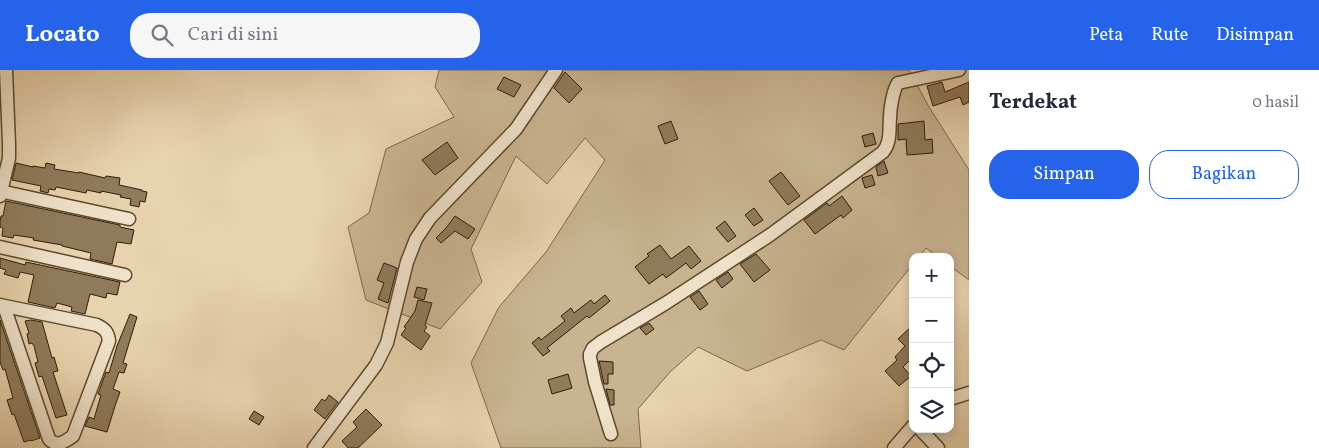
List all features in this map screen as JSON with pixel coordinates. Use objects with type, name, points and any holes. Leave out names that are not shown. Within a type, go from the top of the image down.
[{"type":"street","points":[[6,70],[9,144],[8,158],[0,193],[129,219]]},
{"type":"street","points":[[314,448],[376,365],[387,343],[407,262],[420,232],[430,218],[516,130],[556,70]]},
{"type":"street","points":[[611,434],[590,358],[593,348],[770,235],[883,152],[888,147],[890,134],[889,115],[895,87],[900,81],[959,70]]},
{"type":"street","points":[[0,248],[125,275]]},
{"type":"street","points":[[2,306],[97,325],[107,331],[109,341],[73,436],[60,444],[53,444],[48,439],[2,306]]},
{"type":"street","points":[[954,398],[969,393]]},
{"type":"street","points":[[894,448],[909,431]]},
{"type":"street","points":[[924,433],[938,448]]},
{"type":"shaded area","points":[[439,70],[909,70],[929,107],[969,170],[969,280],[954,269],[954,253],[933,253],[926,248],[922,253],[909,253],[909,269],[844,350],[821,340],[747,371],[698,347],[670,372],[638,409],[641,448],[501,448],[471,363],[499,307],[546,252],[605,160],[585,138],[547,184],[516,156],[471,249],[482,282],[440,329],[366,300],[348,227],[369,213],[386,149],[454,117],[435,87]]},
{"type":"building","points":[[565,72],[582,89],[569,103],[554,88]]},
{"type":"building","points":[[504,77],[521,85],[514,97],[497,89]]},
{"type":"building","points":[[942,82],[945,92],[969,82],[969,102],[963,105],[960,97],[933,106],[927,86]]},
{"type":"building","points":[[671,121],[678,139],[665,144],[658,126]]},
{"type":"building","points":[[924,121],[925,140],[932,139],[933,153],[907,155],[906,139],[898,140],[898,124]]},
{"type":"building","points":[[873,133],[876,144],[865,147],[862,136]]},
{"type":"building","points":[[447,142],[458,158],[435,175],[422,160]]},
{"type":"building","points":[[884,161],[888,173],[878,176],[876,167]]},
{"type":"building","points":[[16,163],[45,168],[46,163],[55,165],[54,169],[105,178],[106,176],[120,178],[119,185],[147,192],[145,202],[140,201],[139,207],[130,205],[131,199],[101,191],[101,193],[87,190],[86,193],[56,187],[55,190],[49,189],[48,193],[40,191],[41,186],[12,180]]},
{"type":"building","points":[[781,172],[800,196],[788,205],[769,181]]},
{"type":"building","points":[[872,175],[875,185],[865,188],[862,178]]},
{"type":"building","points":[[842,196],[852,210],[843,218],[841,215],[815,234],[804,220],[827,203],[829,206]]},
{"type":"building","points":[[6,201],[120,225],[120,227],[134,230],[131,244],[117,242],[112,264],[90,259],[91,253],[62,245],[14,235],[13,238],[2,236],[3,228],[0,227],[0,222]]},
{"type":"building","points":[[754,208],[763,220],[754,226],[745,215]]},
{"type":"building","points":[[455,216],[475,229],[468,239],[455,231],[441,243],[436,238]]},
{"type":"building","points":[[725,221],[736,236],[728,242],[716,228]]},
{"type":"building","points":[[660,245],[671,259],[689,246],[701,261],[691,269],[686,263],[666,278],[663,274],[649,284],[635,267],[649,256],[647,254]]},
{"type":"building","points":[[756,254],[770,270],[754,282],[740,264]]},
{"type":"building","points":[[0,258],[25,265],[26,262],[120,282],[117,295],[107,293],[106,298],[90,294],[85,314],[71,311],[72,307],[57,303],[55,308],[28,302],[34,275],[20,272],[18,278],[4,274],[6,270],[0,268]]},
{"type":"building","points":[[384,263],[397,268],[388,303],[378,299],[384,283],[377,280]]},
{"type":"building","points":[[728,272],[733,279],[722,288],[716,280]]},
{"type":"building","points":[[417,287],[427,289],[424,300],[414,297]]},
{"type":"building","points":[[699,291],[708,304],[700,310],[690,297]]},
{"type":"building","points":[[605,295],[610,301],[589,318],[587,316],[547,348],[550,351],[543,356],[532,343],[539,337],[541,340],[565,321],[561,316],[571,308],[574,313],[591,300],[594,304]]},
{"type":"building","points":[[418,300],[432,303],[425,325],[427,327],[424,331],[430,336],[421,350],[401,335],[415,311]]},
{"type":"building","points":[[130,314],[137,317],[123,363],[127,364],[124,373],[119,372],[113,389],[120,392],[107,432],[85,426],[89,417],[94,419],[101,395],[98,394],[106,372],[109,373],[117,346]]},
{"type":"building","points":[[0,320],[40,438],[31,441],[24,442],[7,400],[13,398],[5,369],[3,370],[0,362]]},
{"type":"building","points":[[25,321],[42,322],[52,358],[54,357],[58,371],[53,372],[67,415],[56,418],[42,376],[39,377],[35,363],[38,362],[34,346],[32,343],[29,344],[27,334],[29,333]]},
{"type":"building","points":[[649,323],[654,329],[646,335],[640,328]]},
{"type":"building","points":[[909,329],[909,361],[903,367],[909,374],[909,378],[899,386],[885,371],[897,360],[895,357],[905,346],[898,339]]},
{"type":"building","points":[[599,361],[613,362],[613,374],[608,374],[608,384],[604,384]]},
{"type":"building","points":[[568,374],[572,388],[552,394],[548,380]]},
{"type":"building","points":[[606,389],[614,390],[614,405],[610,405]]},
{"type":"building","points":[[329,395],[338,402],[325,419],[314,410],[322,399],[325,401]]},
{"type":"building","points":[[366,409],[382,425],[358,448],[348,448],[342,441],[357,427],[353,422]]},
{"type":"building","points":[[254,411],[264,417],[259,425],[249,419]]}]
